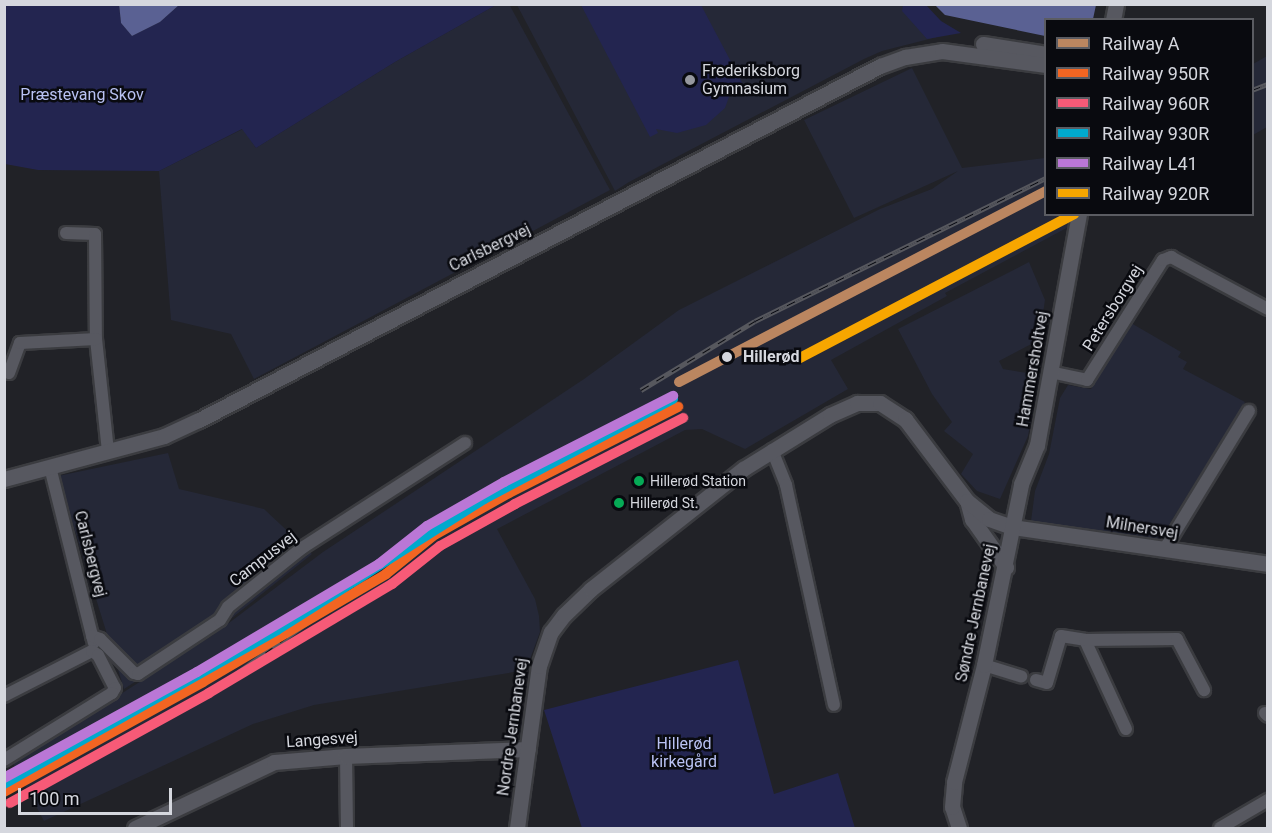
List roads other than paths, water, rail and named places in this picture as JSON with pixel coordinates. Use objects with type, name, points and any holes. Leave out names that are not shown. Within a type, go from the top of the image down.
[{"type":"street","name":"Carlsbergvej","points":[[942,51],[952,45],[983,44],[1044,54]]},
{"type":"street","name":"Carlsbergvej","points":[[4,479],[164,436],[199,420],[880,66],[905,57],[942,51],[1044,65]]},
{"type":"street","name":"Hammersholtvej","points":[[1012,527],[1022,484],[1037,445],[1079,216]]},
{"type":"street","points":[[66,233],[95,234],[96,339],[108,451]]},
{"type":"street","name":"Petersborgvej","points":[[1050,372],[1087,380],[1163,260],[1171,257],[1268,309]]},
{"type":"street","points":[[9,373],[20,343],[96,339]]},
{"type":"street","name":"Søndre Jernbanevej","points":[[742,469],[857,403],[880,403],[905,419],[967,501],[989,519],[1012,527],[1006,567],[984,665],[954,782],[952,807],[959,828]]},
{"type":"street","points":[[1164,550],[1249,411]]},
{"type":"street","name":"Campusvej","points":[[92,636],[100,639],[134,673],[138,674],[220,620],[228,607],[302,548],[465,443]]},
{"type":"street","points":[[772,450],[786,485],[834,705]]},
{"type":"street","name":"Carlsbergvej","points":[[50,467],[94,651]]},
{"type":"street","name":"Nordre Jernbanevej","points":[[517,828],[539,666],[551,632],[564,615],[591,589],[742,469]]},
{"type":"street","points":[[967,501],[972,519],[1006,567]]},
{"type":"street","name":"Milnersvej","points":[[1012,527],[1268,564]]},
{"type":"street","points":[[1036,680],[1047,683],[1061,636],[1085,640],[1177,639],[1204,690]]},
{"type":"street","points":[[1085,640],[1126,729]]},
{"type":"street","points":[[4,696],[94,651],[114,685],[114,691],[4,760]]},
{"type":"street","points":[[984,665],[1021,676]]},
{"type":"street","name":"Langesvej","points":[[135,828],[274,762],[346,756],[528,749]]},
{"type":"street","points":[[346,756],[347,828]]},
{"type":"street","points":[[1220,828],[1268,800]]},
{"type":"water","points":[[119,4],[179,5],[160,22],[132,36],[121,23]]},
{"type":"water","points":[[935,5],[1096,5],[1093,18],[1044,18],[1044,36],[945,15]]},
{"type":"railway","points":[[1254,89],[1268,84]]},
{"type":"railway","points":[[641,390],[755,321],[1044,179]]},
{"type":"railway","points":[[236,674],[319,614],[446,513]]},
{"type":"rail line","name":"A","points":[[679,382],[1044,192]]},
{"type":"rail line","name":"920R","points":[[798,359],[1070,216]]},
{"type":"rail line","name":"L41","points":[[4,778],[197,672],[379,564],[427,526],[504,482],[673,396]]},
{"type":"rail line","name":"930R","points":[[4,784],[277,630],[484,499],[673,399]]},
{"type":"rail line","name":"950R","points":[[4,792],[203,682],[386,574],[433,536],[509,493],[678,407]]},
{"type":"rail line","name":"960R","points":[[10,803],[209,693],[392,584],[440,546],[515,504],[683,418]]},
{"type":"place","name":"Frederiksborg Gymnasium","points":[[690,80]]},
{"type":"place","name":"Hillerød","points":[[727,357]]},
{"type":"place","name":"Hillerød Station","points":[[639,481]]},
{"type":"place","name":"Hillerød St.","points":[[619,503]]},
{"type":"park label","name":"Præstevang Skov","points":[[82,95]]},
{"type":"park label","name":"Hillerød kirkegård","points":[[684,753]]}]
